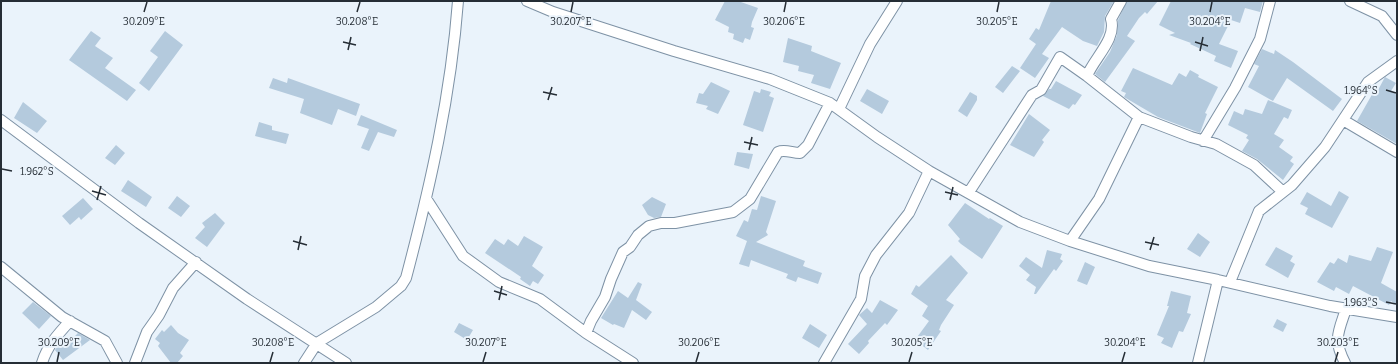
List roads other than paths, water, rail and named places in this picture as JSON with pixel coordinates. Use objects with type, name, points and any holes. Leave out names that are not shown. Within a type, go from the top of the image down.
[{"type":"street","points":[[304,363],[317,343],[376,308],[401,286],[406,278],[427,200],[449,85],[458,1]]},
{"type":"street","points":[[527,1],[553,12],[700,60],[770,79],[830,103],[877,137],[930,171],[1020,222],[1070,241],[1149,266],[1230,282],[1346,309],[1397,317]]},
{"type":"street","points":[[839,109],[870,44],[897,1]]},
{"type":"street","points":[[1087,76],[1091,65],[1110,38],[1113,26],[1111,19],[1121,1]]},
{"type":"street","points":[[1203,141],[1235,88],[1260,40],[1270,1]]},
{"type":"street","points":[[1350,1],[1382,16],[1397,36]]},
{"type":"street","points":[[969,192],[1032,95],[1041,90],[1060,57],[1139,117],[1203,141],[1216,144],[1254,165],[1283,192]]},
{"type":"street","points":[[1230,282],[1259,211],[1292,185],[1325,147],[1368,82],[1397,61]]},
{"type":"street","points":[[586,333],[590,321],[605,297],[623,252],[630,247],[638,235],[649,226],[662,223],[675,223],[733,212],[750,198],[778,152],[783,150],[791,153],[800,153],[808,145],[830,103]]},
{"type":"street","points":[[1070,241],[1099,199],[1139,117]]},
{"type":"street","points":[[1,120],[79,180],[247,299],[346,363]]},
{"type":"street","points":[[1343,120],[1397,152]]},
{"type":"street","points":[[824,363],[861,299],[865,276],[876,256],[910,213],[930,171]]},
{"type":"street","points":[[427,200],[463,256],[499,282],[540,299],[586,333],[614,349],[633,363]]},
{"type":"street","points":[[134,363],[147,332],[159,315],[173,288],[196,262]]},
{"type":"street","points":[[1,267],[62,317],[105,341],[117,363]]},
{"type":"street","points":[[1198,363],[1218,280]]},
{"type":"street","points":[[1345,363],[1337,347],[1338,333],[1346,309]]},
{"type":"street","points":[[42,363],[45,351],[57,334],[70,321]]}]
